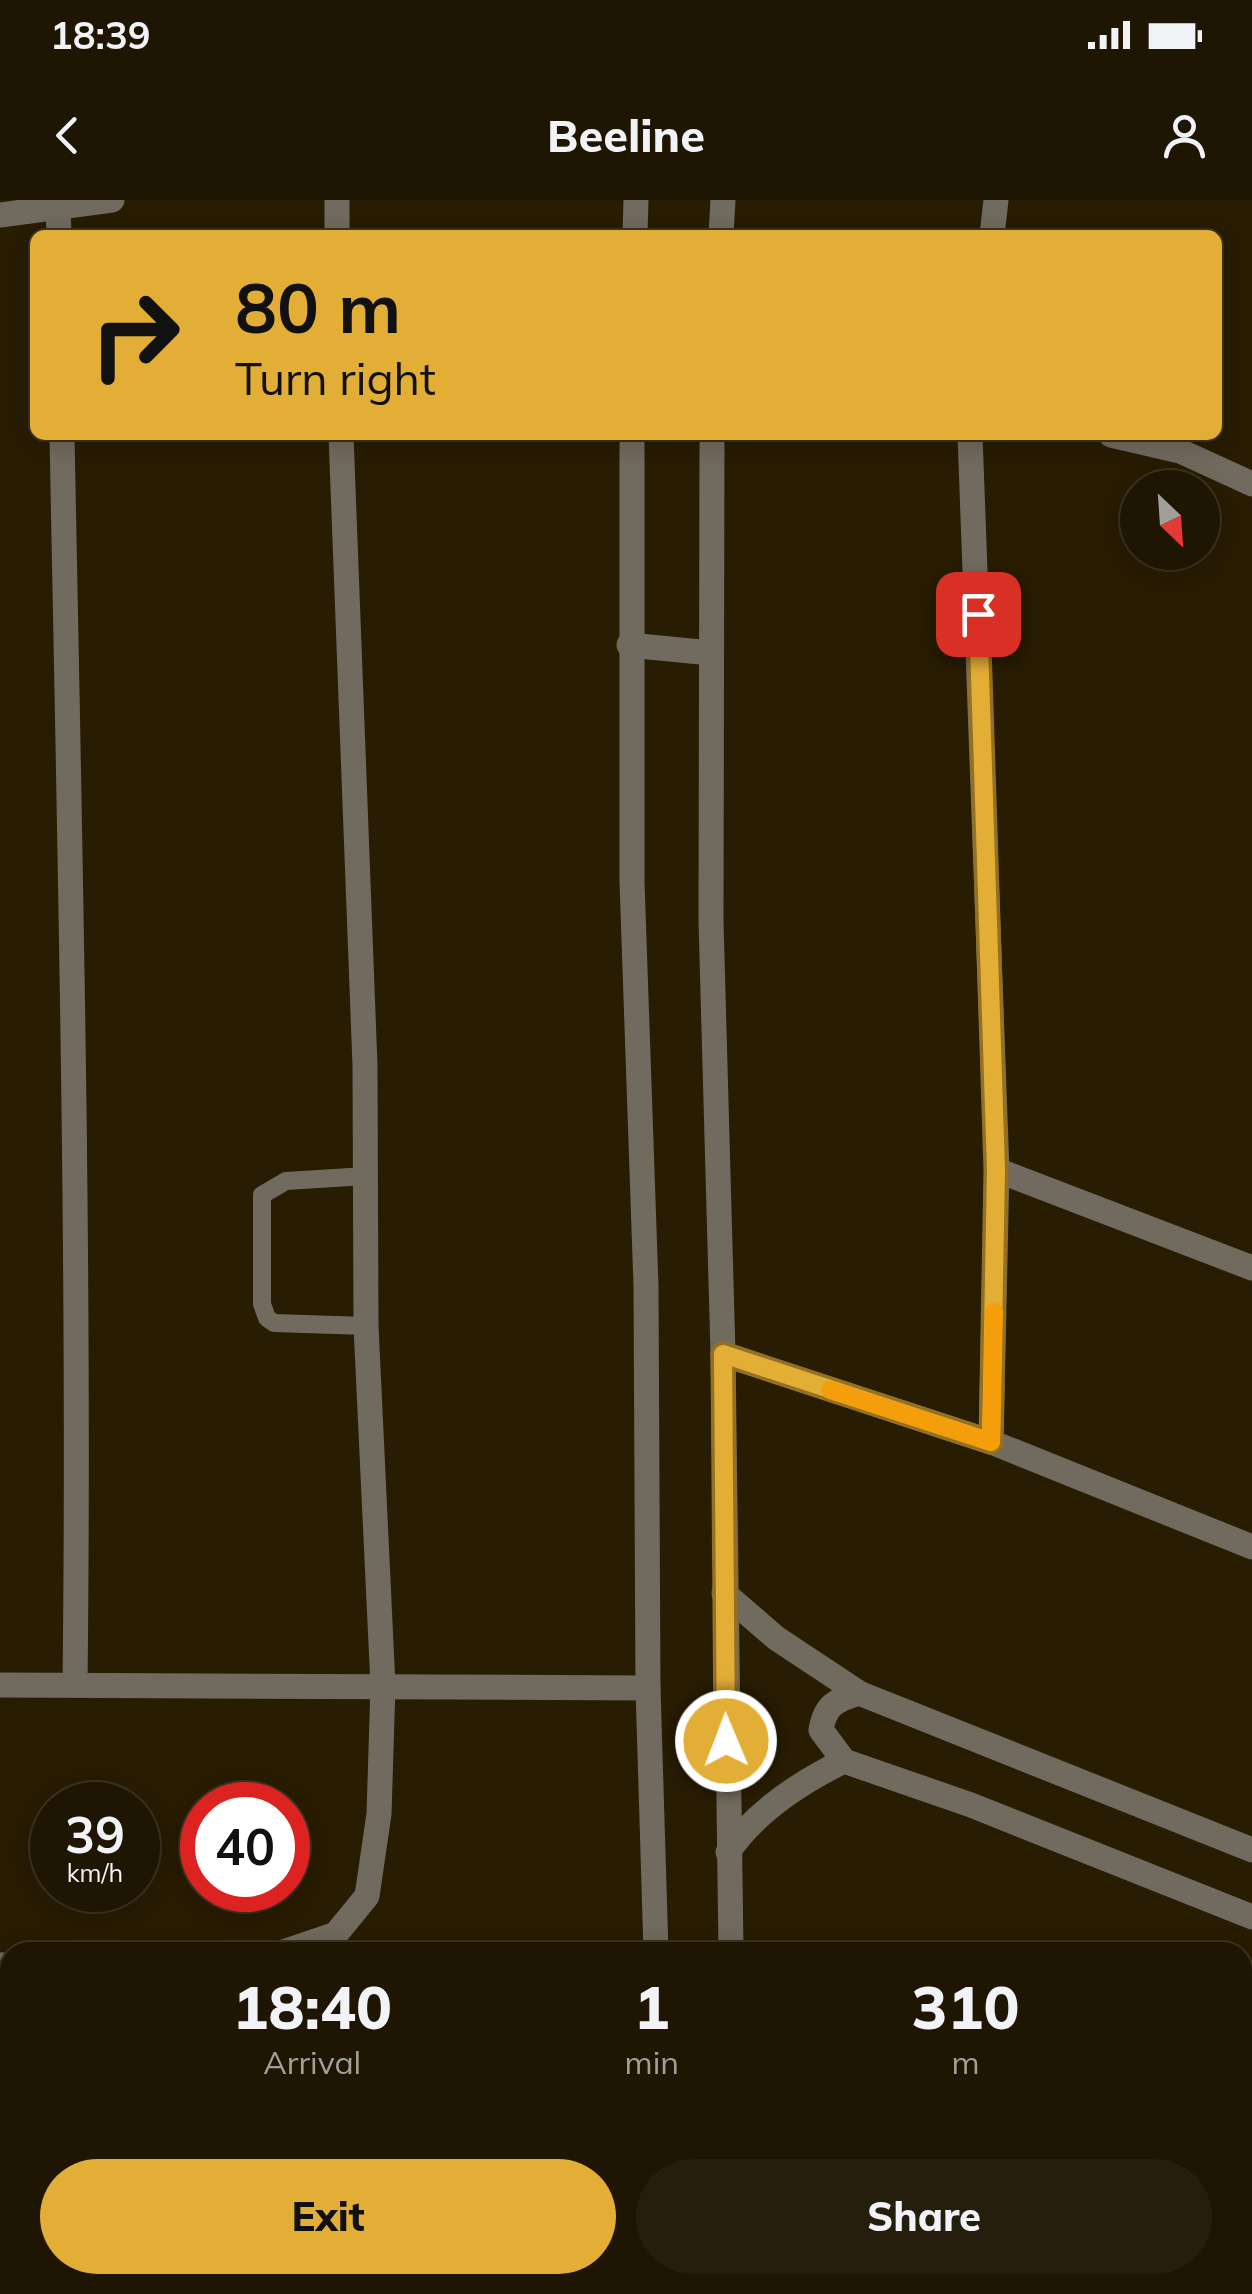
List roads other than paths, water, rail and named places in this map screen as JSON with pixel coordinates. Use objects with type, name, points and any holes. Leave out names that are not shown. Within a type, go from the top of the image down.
[{"type":"street","points":[[0,215],[112,200]]},
{"type":"street","points":[[337,200],[337,230]]},
{"type":"street","points":[[635,230],[636,200]]},
{"type":"street","points":[[721,230],[723,200]]},
{"type":"street","points":[[993,230],[996,200]]},
{"type":"street","points":[[58,207],[58,230]]},
{"type":"street","points":[[62,440],[71,1140],[79,1336],[75,1685]]},
{"type":"street","points":[[312,1942],[336,1934],[367,1896],[379,1814],[383,1686],[366,1326],[356,756],[342,440]]},
{"type":"street","points":[[632,440],[632,882],[646,1286],[648,1688],[656,1942]]},
{"type":"street","points":[[712,440],[711,921],[723,1354],[731,1942]]},
{"type":"street","points":[[970,440],[986,794],[996,1170],[991,1442]]},
{"type":"street","points":[[1133,440],[1180,451],[1252,484]]},
{"type":"street","points":[[629,645],[711,653]]},
{"type":"street","points":[[996,1170],[1252,1268]]},
{"type":"street","points":[[723,1354],[991,1442],[1252,1547]]},
{"type":"street","points":[[724,1593],[776,1638],[858,1693],[1252,1850]]},
{"type":"street","points":[[0,1685],[648,1688]]},
{"type":"street","points":[[858,1693],[838,1700],[824,1716],[821,1730],[844,1761],[1252,1916]]},
{"type":"street","points":[[728,1852],[739,1836],[784,1796],[844,1761]]},
{"type":"lane","points":[[366,1176],[286,1181],[262,1195],[262,1304],[270,1321],[366,1326]]}]
